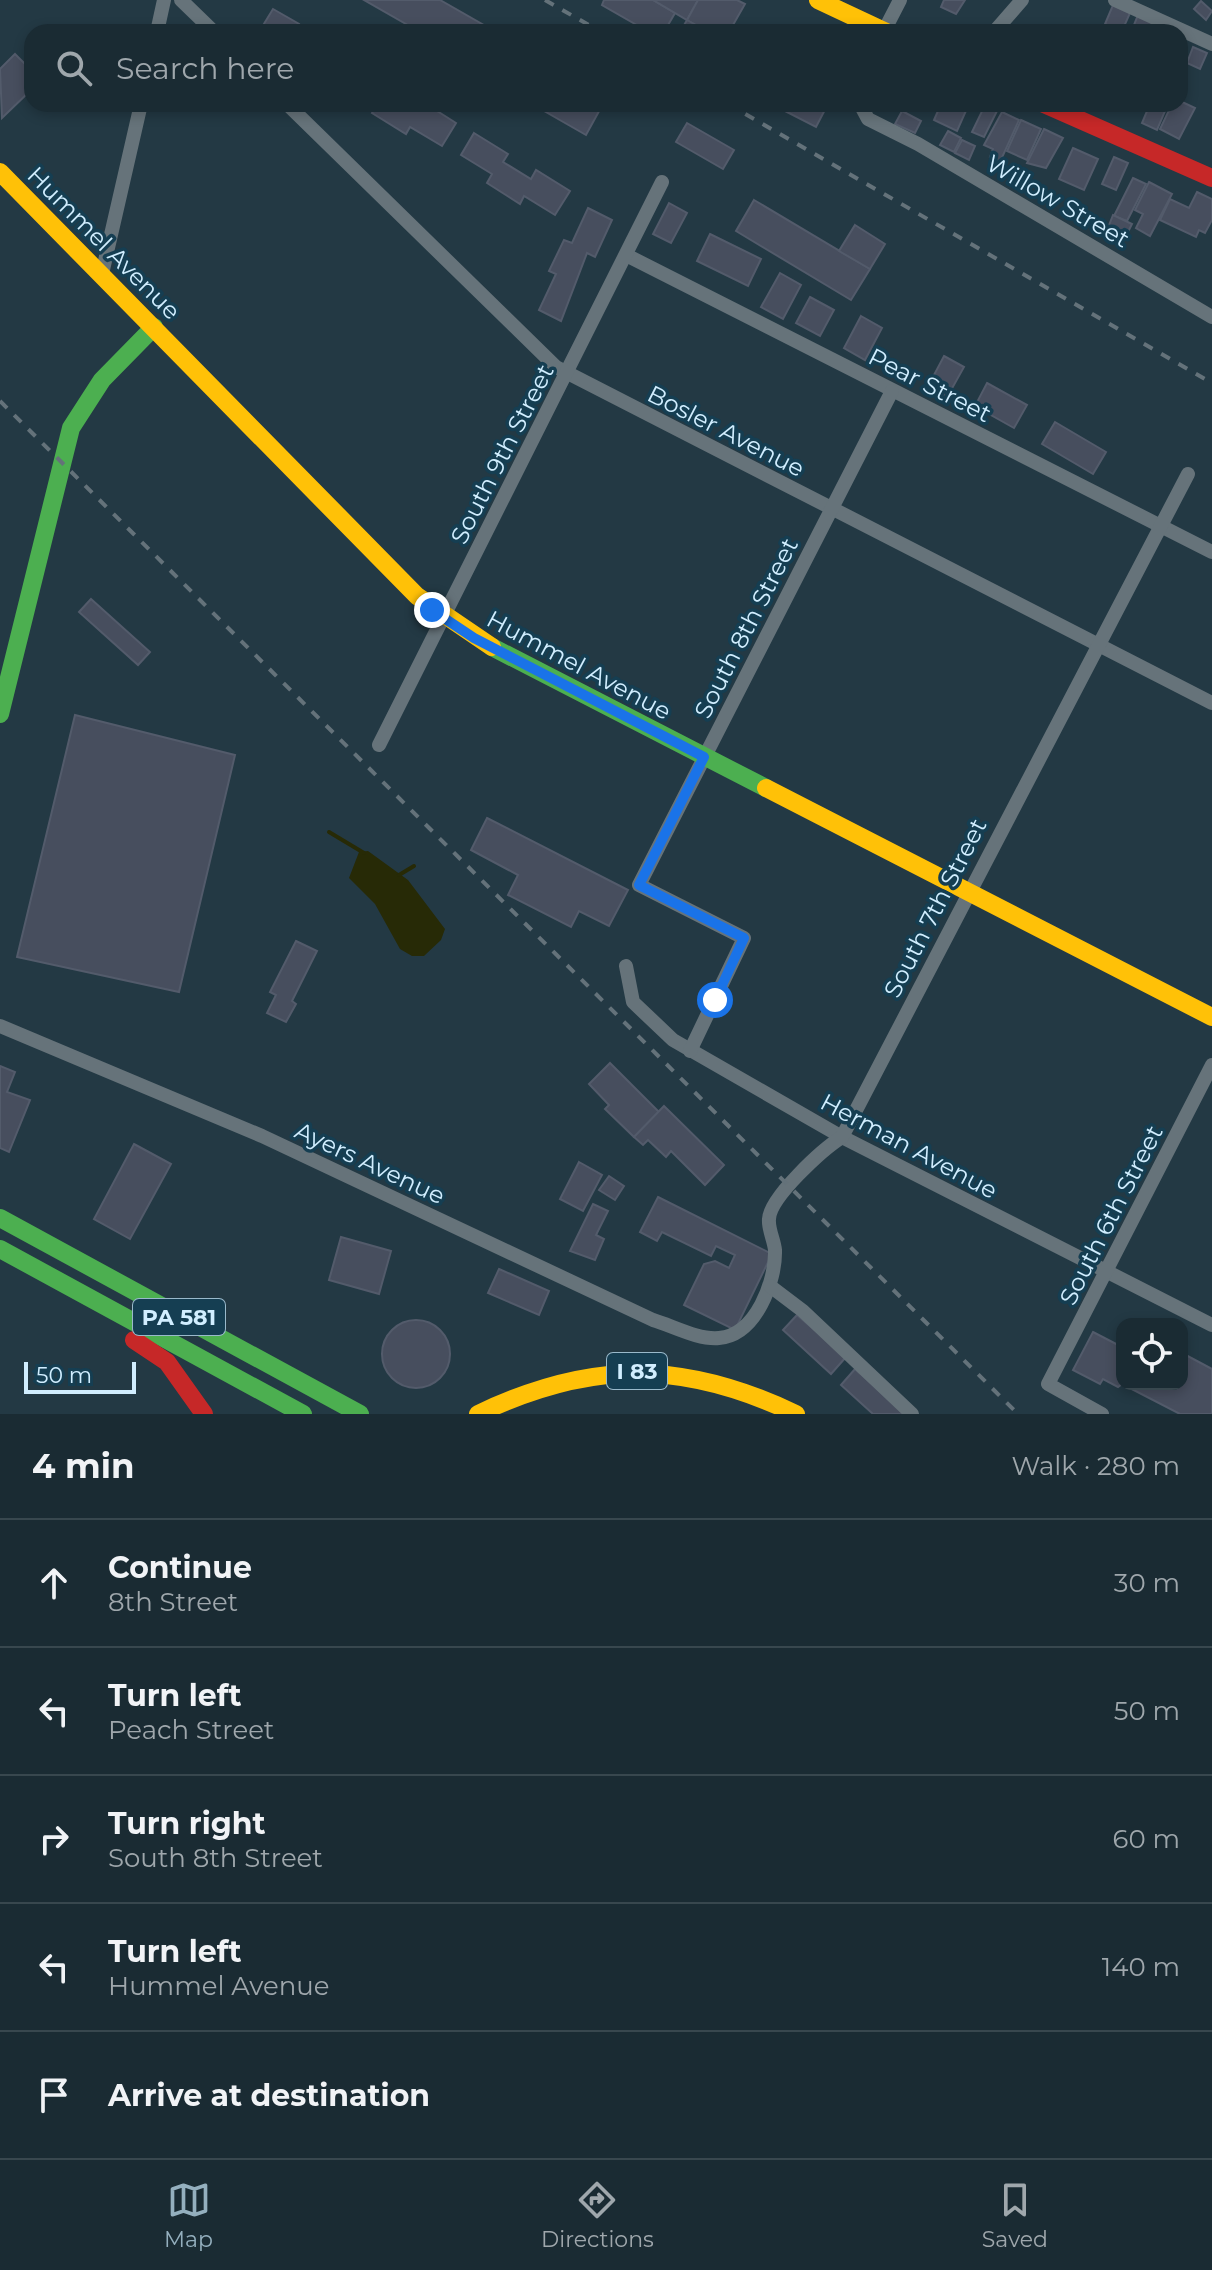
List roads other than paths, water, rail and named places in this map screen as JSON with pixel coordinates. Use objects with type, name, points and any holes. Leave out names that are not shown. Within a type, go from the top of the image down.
[{"type":"main road","points":[[818,0],[870,24]]},
{"type":"main road","points":[[1062,112],[1212,178]]},
{"type":"main road","name":"Hummel Avenue","points":[[0,172],[406,586],[443,618],[704,757],[1212,1017]]},
{"type":"main road","points":[[0,714],[71,428],[102,380],[154,327]]},
{"type":"main road","name":"PA 581","points":[[0,1218],[360,1414]]},
{"type":"main road","points":[[0,1251],[167,1362],[204,1414]]},
{"type":"main road","name":"PA 581","points":[[0,1251],[303,1414]]},
{"type":"main road","name":"I 83","points":[[478,1414],[541,1385],[623,1370],[670,1371],[707,1378],[761,1395],[796,1414]]},
{"type":"main road","points":[[513,1414],[578,1393],[636,1387],[697,1392],[762,1414]]},
{"type":"street","points":[[159,24],[164,0]]},
{"type":"street","points":[[181,0],[206,24]]},
{"type":"street","points":[[888,24],[900,0]]},
{"type":"street","points":[[1001,24],[1022,0]]},
{"type":"street","points":[[1115,0],[1168,24]]},
{"type":"street","points":[[1188,33],[1212,44]]},
{"type":"street","points":[[102,274],[139,112]]},
{"type":"street","name":"Bosler Avenue","points":[[295,112],[556,367],[1212,703]]},
{"type":"street","name":"Willow Street","points":[[863,112],[1212,317]]},
{"type":"street","name":"South 9th Street","points":[[379,745],[628,256],[662,182]]},
{"type":"street","name":"Pear Street","points":[[628,256],[1212,552]]},
{"type":"street","name":"South 8th Street","points":[[690,1051],[744,938],[639,885],[892,391]]},
{"type":"street","name":"South 7th Street","points":[[720,1338],[748,1321],[770,1286],[775,1249],[768,1218],[810,1162],[842,1137],[967,891],[1188,474]]},
{"type":"street","name":"Herman Avenue","points":[[626,966],[628,990],[641,1013],[690,1051],[842,1137],[1212,1325]]},
{"type":"street","name":"Ayers Avenue","points":[[0,1026],[262,1136],[653,1320],[720,1338]]},
{"type":"street","name":"South 6th Street","points":[[1102,1414],[1048,1384],[1212,1065]]},
{"type":"street","points":[[770,1286],[803,1311],[912,1414]]},
{"type":"waterway","points":[[329,832],[364,853]]},
{"type":"waterway","points":[[399,875],[414,866]]},
{"type":"railway","points":[[545,0],[587,24]]},
{"type":"railway","points":[[742,112],[1212,383]]},
{"type":"railway","points":[[0,401],[1018,1414]]}]
